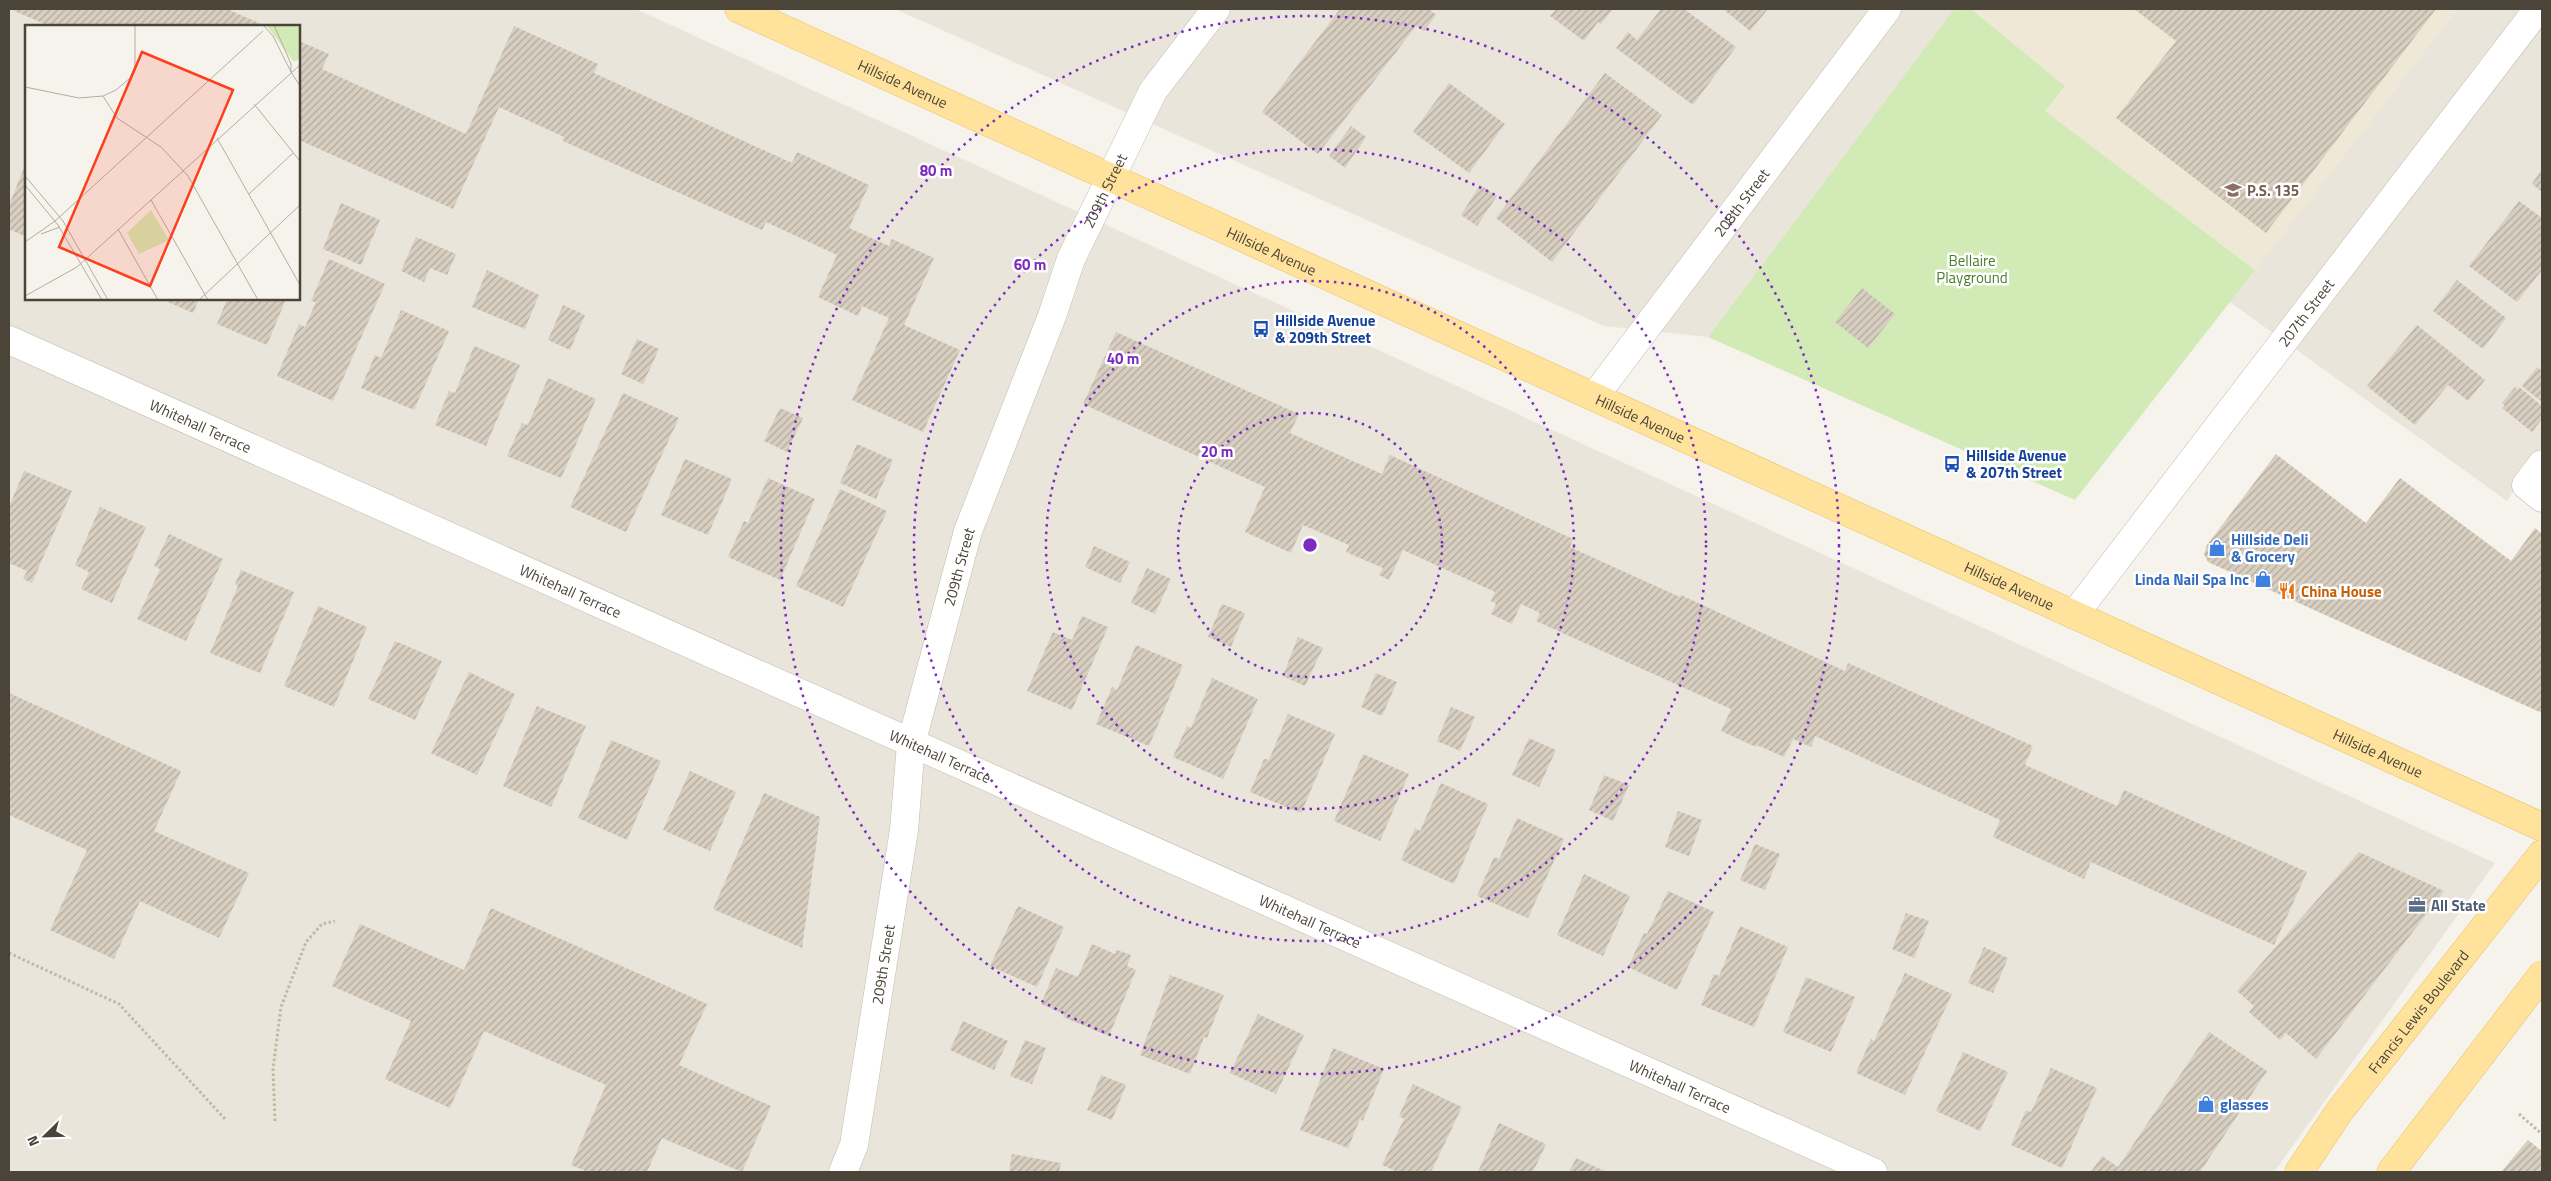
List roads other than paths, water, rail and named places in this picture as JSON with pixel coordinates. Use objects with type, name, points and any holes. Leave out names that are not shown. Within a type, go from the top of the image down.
[{"type":"main road","name":"Hillside Avenue","points":[[739,9],[2542,827]]},
{"type":"main road","name":"Francis Lewis Boulevard","points":[[2299,1172],[2339,1112],[2542,854]]},
{"type":"main road","points":[[2391,1172],[2542,975]]},
{"type":"street","name":"209th Street","points":[[843,1172],[856,1136],[904,830],[911,744],[968,531],[1052,316],[1070,259],[1153,91],[1216,9]]},
{"type":"street","name":"208th Street","points":[[1594,397],[1887,9]]},
{"type":"street","name":"207th Street","points":[[2074,615],[2538,9]]},
{"type":"street","name":"Whitehall Terrace","points":[[9,340],[1872,1172]]},
{"type":"street","points":[[2542,464],[2526,485],[2542,498]]},
{"type":"place","name":"P.S. 135","points":[[2233,190]]},
{"type":"place","name":"Hillside Avenue & 209th Street","points":[[1261,329]]},
{"type":"place","name":"Hillside Avenue & 207th Street","points":[[1952,464]]},
{"type":"place","name":"Hillside Deli & Grocery","points":[[2217,548]]},
{"type":"place","name":"Linda Nail Spa Inc","points":[[2263,579]]},
{"type":"place","name":"China House","points":[[2287,591]]},
{"type":"place","name":"All State","points":[[2417,905]]},
{"type":"place","name":"glasses","points":[[2206,1104]]},
{"type":"park label","name":"Bellaire Playground","points":[[1972,268]]}]
